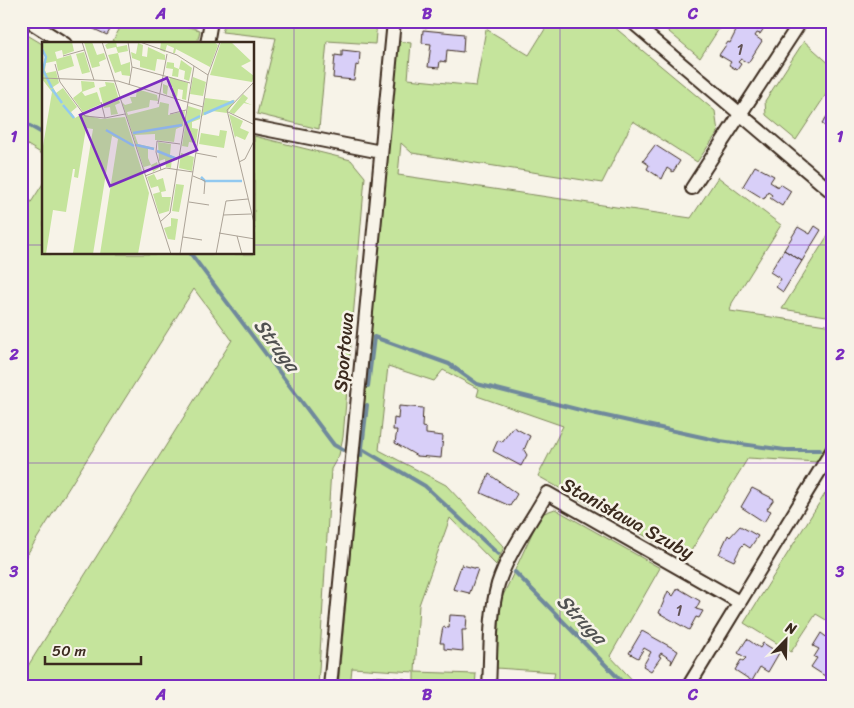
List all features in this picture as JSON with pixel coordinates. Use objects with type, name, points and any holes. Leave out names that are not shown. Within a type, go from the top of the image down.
[{"type":"street","points":[[34,21],[35,25],[62,42]]},
{"type":"street","points":[[207,42],[211,21]]},
{"type":"street","name":"Sportowa","points":[[330,687],[394,21]]},
{"type":"street","points":[[631,21],[833,193]]},
{"type":"street","points":[[692,188],[801,21]]},
{"type":"street","points":[[255,127],[381,152]]},
{"type":"street","points":[[688,687],[833,449]]},
{"type":"street","name":"Stanisława Szuby","points":[[489,687],[493,608],[498,585],[508,561],[548,493],[739,602]]},
{"type":"green space","points":[[21,21],[24,33],[42,44],[42,154],[21,141]]},
{"type":"green space","points":[[124,21],[165,21],[200,30],[197,42],[112,42]]},
{"type":"green space","points":[[226,21],[377,21],[375,44],[327,41],[319,129],[257,114],[276,38],[222,32]]},
{"type":"green space","points":[[550,21],[607,21],[715,111],[718,132],[697,162],[633,121],[602,183],[412,153],[401,143],[398,175],[691,218],[718,177],[781,225],[732,303],[730,311],[833,326],[833,437],[818,462],[748,458],[686,559],[538,476],[563,426],[477,396],[479,389],[443,370],[434,381],[388,366],[379,450],[446,485],[504,547],[496,565],[450,518],[419,605],[415,672],[476,674],[475,687],[414,687],[414,672],[352,668],[350,687],[338,687],[398,41],[411,43],[408,79],[476,86],[486,29],[529,55]]},
{"type":"green space","points":[[656,21],[724,21],[700,58]]},
{"type":"green space","points":[[804,41],[833,67],[833,84],[796,140],[766,115],[765,101]]},
{"type":"green space","points":[[255,136],[351,160],[365,177],[343,437],[339,455],[331,469],[318,687],[21,687],[21,677],[232,340],[194,289],[21,564],[21,218],[42,185],[42,255],[255,255]]},
{"type":"green space","points":[[833,227],[833,317],[782,309]]},
{"type":"green space","points":[[833,481],[833,624],[816,614],[791,652],[744,623]]},
{"type":"green space","points":[[555,509],[660,568],[610,656],[639,687],[552,687],[555,672],[496,668],[501,600],[541,514]]},
{"type":"building","points":[[83,21],[115,21],[107,35],[85,25],[86,23]]},
{"type":"building","points":[[741,21],[747,21],[754,26],[756,23],[764,28],[760,34],[757,33],[755,36],[762,41],[748,63],[741,59],[738,62],[741,64],[737,70],[729,65],[731,62],[719,55],[728,42],[730,43]]},
{"type":"building","points":[[423,30],[464,34],[463,52],[447,50],[446,62],[440,61],[439,68],[428,67],[431,44],[422,43]]},
{"type":"building","points":[[342,50],[360,52],[359,66],[356,65],[354,80],[333,78],[335,55],[342,56]]},
{"type":"building","points":[[833,107],[833,131],[822,124]]},
{"type":"building","points":[[655,145],[680,161],[673,172],[667,168],[662,179],[647,169],[649,165],[643,161]]},
{"type":"building","points":[[755,166],[774,176],[770,182],[778,187],[780,184],[791,191],[782,206],[770,198],[772,195],[768,192],[764,199],[743,186]]},
{"type":"building","points":[[815,226],[821,230],[802,261],[784,250],[798,227],[810,234]]},
{"type":"building","points":[[784,250],[802,261],[783,292],[776,287],[781,279],[770,272]]},
{"type":"building","points":[[399,406],[423,408],[422,427],[426,428],[426,434],[443,436],[441,458],[417,456],[395,443],[397,430],[393,430],[394,418],[398,419]]},
{"type":"building","points":[[513,427],[530,436],[524,450],[527,455],[521,466],[493,451],[498,440],[502,442]]},
{"type":"building","points":[[489,474],[517,494],[510,506],[481,493]]},
{"type":"building","points":[[752,488],[774,499],[767,509],[771,511],[764,522],[741,507]]},
{"type":"building","points":[[740,526],[758,536],[750,548],[744,544],[741,547],[734,561],[719,554],[728,535],[730,537]]},
{"type":"building","points":[[462,563],[462,565],[478,569],[469,595],[469,593],[453,589]]},
{"type":"building","points":[[678,588],[700,601],[696,609],[703,611],[699,618],[696,617],[689,630],[659,613],[668,591],[673,596]]},
{"type":"building","points":[[450,615],[467,616],[466,630],[462,630],[463,651],[444,649],[444,643],[440,643],[443,627],[449,628]]},
{"type":"building","points":[[642,631],[678,651],[671,664],[672,660],[661,653],[659,656],[661,657],[651,671],[643,666],[651,652],[644,648],[638,658],[629,653]]},
{"type":"building","points":[[821,633],[829,639],[833,638],[833,663],[825,676],[811,667],[817,658],[814,657],[819,649],[813,646]]},
{"type":"building","points":[[747,639],[760,648],[763,643],[779,653],[768,672],[760,667],[752,681],[735,670],[741,660],[743,661],[746,658],[738,653]]},
{"type":"building","points":[[373,676],[405,679],[404,687],[371,687]]},
{"type":"waterway","name":"Struga","points":[[21,121],[42,133]]},
{"type":"waterway","name":"Struga","points":[[192,255],[334,445],[343,450]]},
{"type":"waterway","points":[[368,386],[374,337],[449,364],[477,384],[592,413],[720,441],[785,450],[820,450]]},
{"type":"waterway","points":[[361,456],[367,405]]},
{"type":"waterway","name":"Struga","points":[[362,449],[425,486],[498,554]]},
{"type":"waterway","name":"Struga","points":[[515,572],[627,687]]}]
